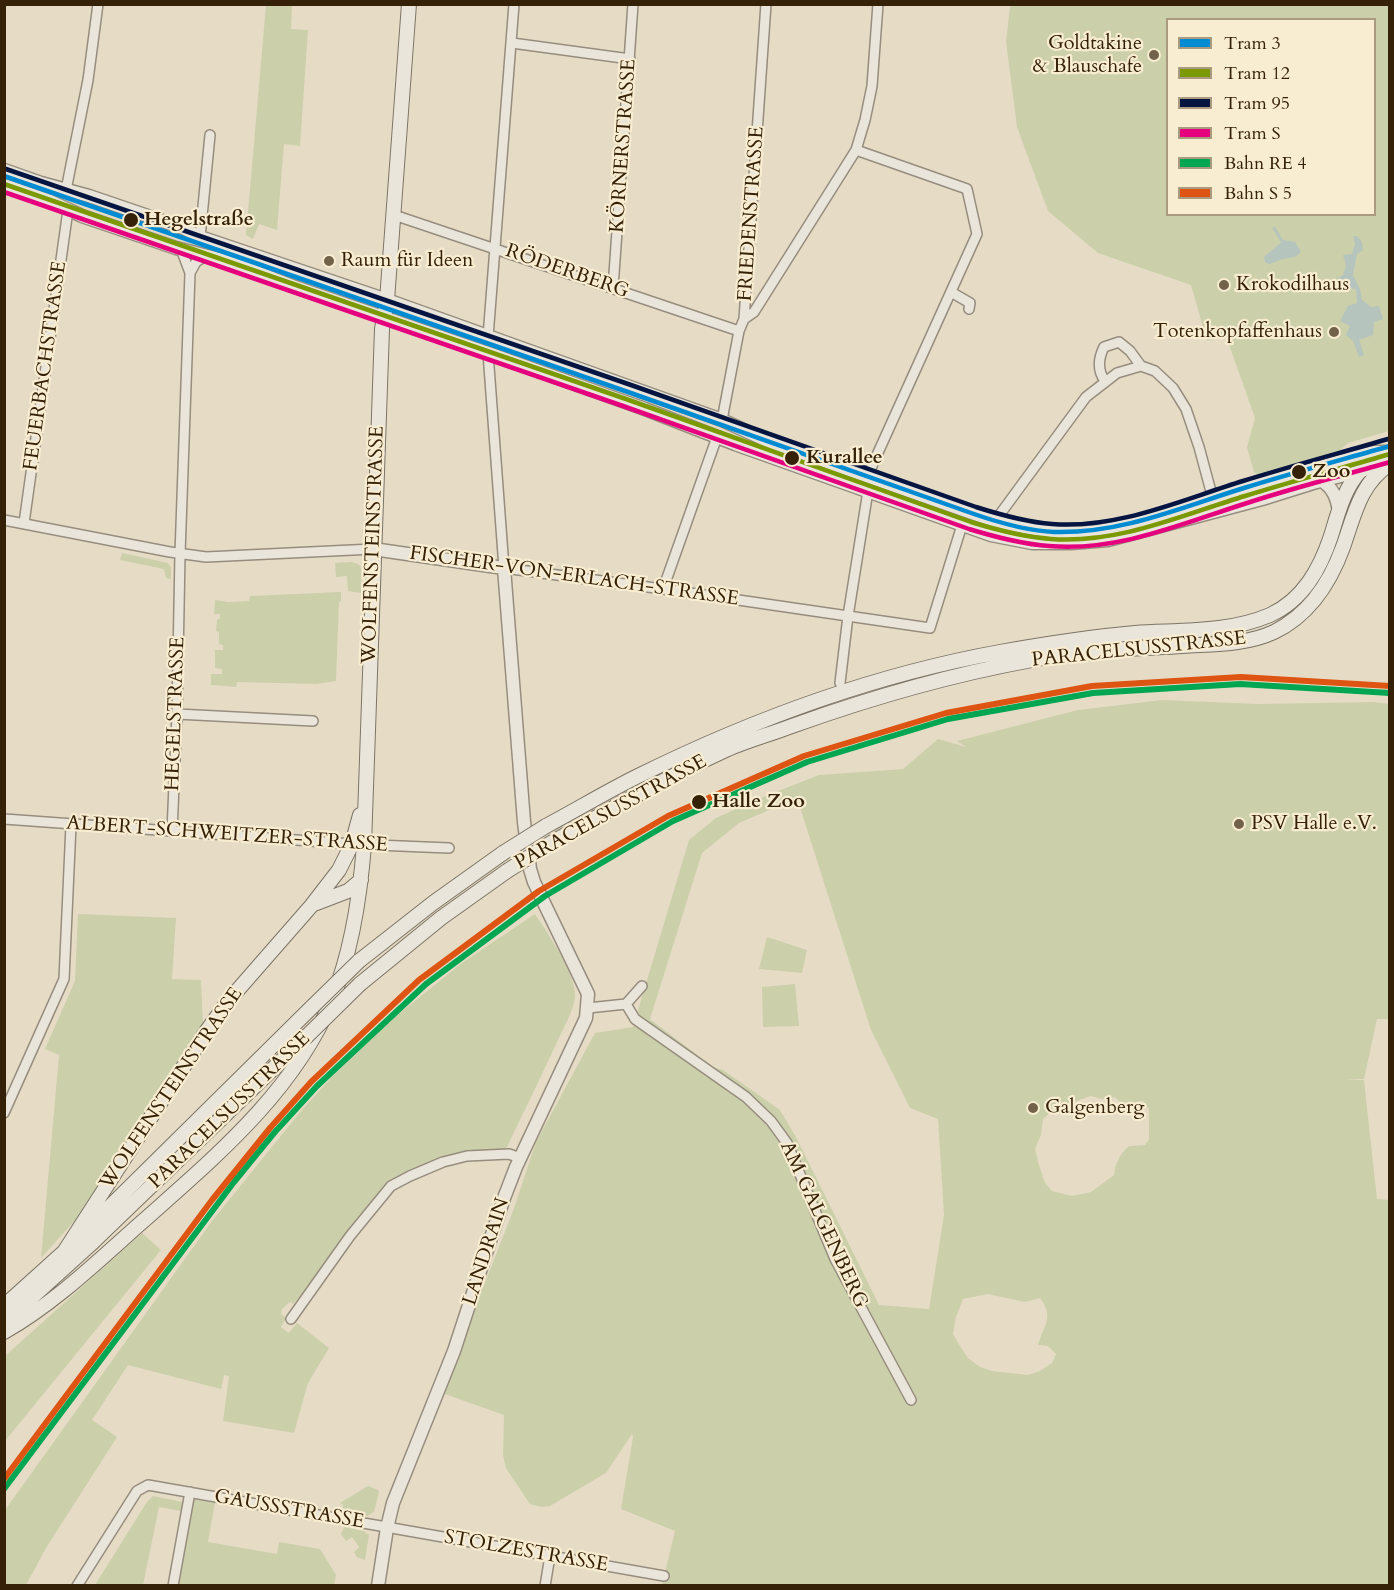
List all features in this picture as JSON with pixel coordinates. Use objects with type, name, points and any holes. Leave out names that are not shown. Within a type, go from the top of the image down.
[{"type":"main road","name":"WOLFENSTEINSTRASSE","points":[[4,1332],[54,1298],[213,1160],[236,1137],[266,1104],[307,1047],[324,1018],[343,969],[361,880],[358,844],[366,790],[382,329],[387,300],[409,4]]},
{"type":"main road","name":"PARACELSUSSTRASSE","points":[[4,1306],[64,1251],[359,961],[433,903],[503,853],[546,826],[635,777],[717,739],[841,689],[1023,648],[1134,633],[1239,625],[1272,614],[1288,604],[1309,583],[1325,551],[1346,492],[1360,471],[1389,452]]},
{"type":"main road","name":"PARACELSUSSTRASSE","points":[[4,1324],[93,1242],[360,984],[441,918],[551,843],[644,790],[730,749],[837,710],[917,686],[1033,659],[1110,650],[1227,643],[1248,640],[1274,632],[1303,612],[1316,598],[1334,570],[1363,493],[1378,472],[1389,464]]},
{"type":"main road","name":"WOLFENSTEINSTRASSE","points":[[64,1251],[206,1032],[252,973],[312,905],[358,844]]},
{"type":"main road","name":"WOLFENSTEINSTRASSE","points":[[312,905],[348,891],[361,880]]},
{"type":"street","points":[[66,190],[86,89],[98,4]]},
{"type":"street","points":[[488,337],[514,4]]},
{"type":"street","name":"KÖRNERSTRASSE","points":[[613,288],[633,4]]},
{"type":"street","name":"FRIEDENSTRASSE","points":[[722,420],[739,331],[744,319],[766,4]]},
{"type":"street","points":[[744,319],[754,312],[856,150],[872,86],[878,4]]},
{"type":"street","points":[[512,43],[630,59]]},
{"type":"street","points":[[200,237],[210,135]]},
{"type":"street","points":[[841,689],[848,616],[868,491],[867,477],[977,234],[967,189],[856,150]]},
{"type":"street","points":[[4,170],[183,228],[200,237],[387,300],[722,420],[772,443],[1016,527],[1053,532],[1108,530],[1361,455],[1389,452]]},
{"type":"street","points":[[4,185],[50,201],[82,216],[181,249],[231,262],[298,288],[488,353],[991,535],[1032,543],[1108,540],[1389,464]]},
{"type":"street","name":"FEUERBACHSTRASSE","points":[[24,523],[68,210]]},
{"type":"street","name":"RÖDERBERG","points":[[394,215],[739,331]]},
{"type":"street","name":"HEGELSTRASSE","points":[[172,832],[190,273],[181,249]]},
{"type":"street","points":[[190,273],[196,262],[205,256]]},
{"type":"street","points":[[951,292],[970,303],[969,309]]},
{"type":"street","points":[[1105,381],[1101,374],[1099,358],[1104,347],[1119,342],[1130,351],[1141,366],[1155,371],[1173,388],[1186,409],[1213,499]]},
{"type":"street","points":[[488,353],[530,869],[534,882],[588,994],[588,1008],[626,1004],[642,986]]},
{"type":"street","points":[[995,521],[1086,397],[1117,373],[1141,366]]},
{"type":"street","points":[[663,589],[717,437]]},
{"type":"street","points":[[1322,481],[1332,491],[1339,511]]},
{"type":"street","name":"FISCHER-VON-ERLACH-STRASSE","points":[[4,520],[206,557],[374,549],[930,628],[962,525]]},
{"type":"street","points":[[177,714],[313,721]]},
{"type":"street","name":"ALBERT-SCHWEITZER-STRASSE","points":[[4,819],[172,832],[449,848]]},
{"type":"street","points":[[4,1113],[64,979],[71,825]]},
{"type":"street","name":"AM GALGENBERG","points":[[626,1004],[636,1019],[746,1096],[771,1121],[787,1143],[835,1259],[911,1400]]},
{"type":"street","name":"LANDRAIN","points":[[378,1586],[393,1503],[454,1351],[504,1198],[520,1158],[586,1018],[588,1008]]},
{"type":"street","points":[[291,1318],[350,1236],[391,1186],[443,1162],[467,1156],[509,1154],[520,1158]]},
{"type":"street","name":"GAUSSSTRASSE","points":[[77,1586],[137,1491],[148,1485],[387,1528]]},
{"type":"street","name":"GAUSSSTRASSE","points":[[173,1586],[190,1492]]},
{"type":"street","name":"STOLZESTRASSE","points":[[387,1528],[664,1576]]},
{"type":"street","points":[[545,1586],[550,1556]]},
{"type":"green space","points":[[1013,4],[1389,5],[1389,431],[1348,443],[1339,451],[1257,474],[1254,472],[1247,447],[1255,418],[1226,336],[1207,341],[1191,285],[1098,253],[1048,211],[1017,127],[1006,42],[1010,7]]},
{"type":"green space","points":[[266,5],[292,5],[291,29],[308,30],[300,146],[284,144],[277,230],[259,224],[253,239],[246,235]]},
{"type":"green space","points":[[122,553],[168,563],[171,568],[171,579],[166,578],[164,569],[120,560]]},
{"type":"green space","points":[[352,562],[361,567],[361,593],[348,591],[347,576],[336,577],[335,563]]},
{"type":"green space","points":[[341,592],[336,681],[317,684],[237,682],[236,687],[211,685],[211,674],[222,674],[222,669],[215,668],[215,650],[223,650],[223,645],[219,644],[219,632],[216,631],[220,614],[214,614],[215,600],[249,601],[250,596]]},
{"type":"green space","points":[[1162,700],[1259,704],[1374,702],[1389,704],[1389,1019],[1377,1019],[1364,1079],[1344,1080],[1364,1080],[1377,1199],[1389,1200],[1389,1585],[662,1585],[675,1531],[621,1509],[632,1434],[606,1473],[550,1506],[542,1507],[530,1504],[506,1468],[503,1455],[504,1415],[442,1393],[513,1211],[536,1142],[595,1033],[633,1027],[689,840],[716,818],[819,775],[903,769],[938,739],[966,747],[957,741],[1078,710]],"holes":[[[797,798],[871,1030],[910,1108],[938,1119],[944,1215],[929,1309],[879,1305],[797,1139],[780,1110],[723,1070],[713,1067],[650,1019],[702,853],[739,823]],[[1091,1096],[1102,1099],[1115,1097],[1122,1104],[1143,1101],[1149,1109],[1149,1139],[1145,1145],[1129,1146],[1118,1159],[1114,1175],[1091,1192],[1072,1196],[1052,1191],[1045,1183],[1035,1149],[1041,1135],[1043,1119],[1056,1108]],[[988,1294],[1025,1302],[1040,1298],[1047,1317],[1038,1345],[1048,1346],[1056,1354],[1052,1363],[1028,1375],[992,1371],[980,1367],[968,1358],[953,1334],[963,1299]]]},
{"type":"green space","points":[[78,914],[176,918],[172,979],[201,980],[203,1023],[86,1208],[41,1258],[59,1055],[45,1049],[75,981]]},
{"type":"green space","points":[[535,914],[560,954],[571,978],[575,997],[568,1019],[506,1149],[499,1152],[478,1153],[393,1182],[378,1193],[335,1248],[317,1277],[293,1304],[290,1302],[282,1309],[281,1314],[286,1318],[281,1327],[289,1333],[297,1323],[329,1348],[308,1383],[294,1433],[223,1421],[229,1376],[224,1375],[221,1389],[128,1365],[92,1420],[117,1437],[46,1548],[26,1585],[5,1586],[5,1510],[212,1221],[301,1111],[331,1078],[396,1016],[462,963]]},
{"type":"green space","points":[[767,937],[807,950],[802,973],[759,969]]},
{"type":"green space","points":[[795,984],[799,1026],[763,1027],[762,987]]},
{"type":"green space","points":[[142,1233],[161,1250],[5,1441],[5,1356]]},
{"type":"green space","points":[[368,1486],[379,1492],[374,1512],[367,1516],[342,1511],[343,1505],[340,1503]]},
{"type":"green space","points":[[153,1496],[183,1502],[181,1511],[159,1507],[143,1585],[95,1585],[147,1502]]},
{"type":"green space","points":[[191,1499],[215,1503],[208,1542],[277,1554],[279,1542],[320,1549],[336,1575],[334,1585],[176,1586]]},
{"type":"green space","points":[[344,1527],[363,1531],[369,1535],[365,1560],[357,1557],[354,1552],[359,1547],[352,1537],[346,1541],[341,1534]]},
{"type":"shaded area","points":[[1353,236],[1357,236],[1362,242],[1363,250],[1357,254],[1353,275],[1360,289],[1362,300],[1371,307],[1379,306],[1383,319],[1374,322],[1373,335],[1359,340],[1364,355],[1359,357],[1353,341],[1346,335],[1350,326],[1340,321],[1348,306],[1357,303],[1356,289],[1340,286],[1335,280],[1343,275],[1346,266],[1343,255],[1352,254],[1355,244]]},
{"type":"shaded area","points":[[1284,240],[1295,242],[1301,252],[1295,257],[1271,264],[1265,262],[1264,257]]},
{"type":"waterway","points":[[1274,228],[1282,241]]},
{"type":"tram line","name":"95","points":[[6,169],[976,507],[1023,520],[1052,524],[1077,524],[1125,518],[1261,475],[1388,439]]},
{"type":"tram line","name":"3","points":[[4,176],[974,514],[1024,528],[1054,532],[1103,529],[1127,524],[1390,446]]},
{"type":"tram line","name":"12","points":[[4,184],[626,399],[971,522],[1021,535],[1051,539],[1076,539],[1126,533],[1263,490],[1390,454]]},
{"type":"tram line","name":"S","points":[[4,192],[623,406],[969,529],[1018,542],[1074,547],[1124,541],[1390,462]]},
{"type":"transit line","points":[[4,1479],[212,1200],[270,1128],[311,1082],[419,980],[539,891],[668,816],[804,756],[946,713],[1092,686],[1241,677],[1390,686]]},
{"type":"transit line","points":[[4,1489],[234,1182],[317,1086],[426,984],[545,896],[673,821],[807,762],[948,719],[1093,693],[1240,684],[1390,693]]},
{"type":"place","name":"Goldtakine & Blauschafe","points":[[1154,55]]},
{"type":"place","name":"Hegelstraße","points":[[131,220]]},
{"type":"place","name":"Raum für Ideen","points":[[329,261]]},
{"type":"place","name":"Krokodilhaus","points":[[1224,285]]},
{"type":"place","name":"Totenkopfaffenhaus","points":[[1334,332]]},
{"type":"place","name":"Kurallee","points":[[792,458]]},
{"type":"place","name":"Zoo","points":[[1299,472]]},
{"type":"place","name":"Halle Zoo","points":[[699,802]]},
{"type":"place","name":"PSV Halle e.V.","points":[[1239,824]]},
{"type":"place","name":"Galgenberg","points":[[1033,1108]]}]
